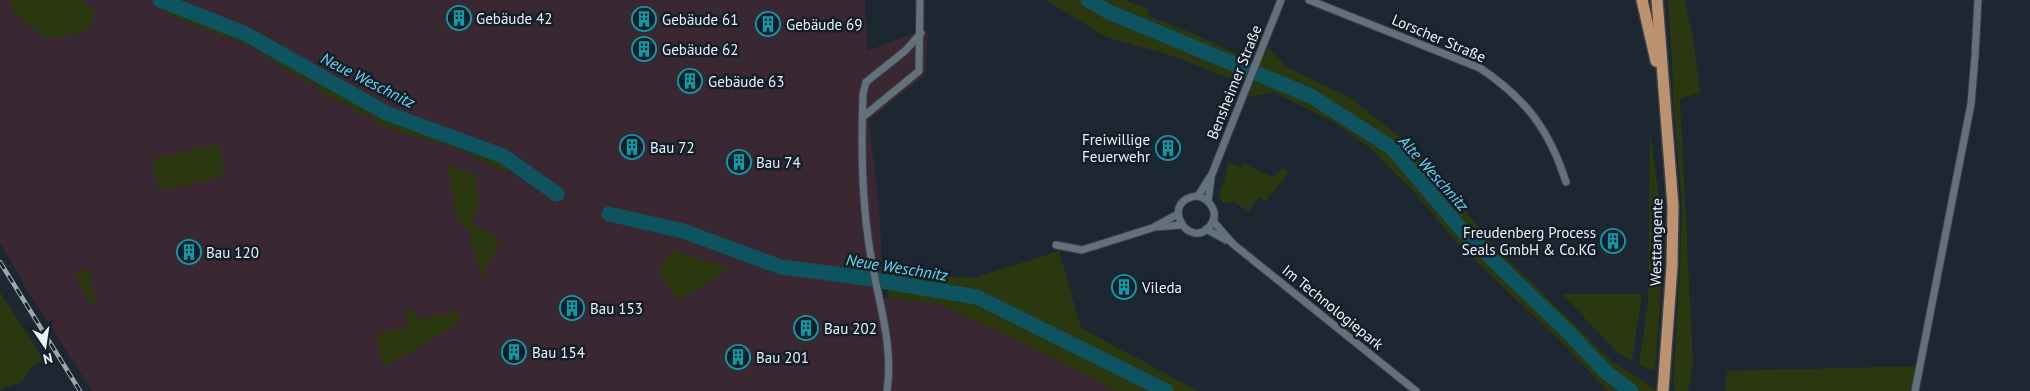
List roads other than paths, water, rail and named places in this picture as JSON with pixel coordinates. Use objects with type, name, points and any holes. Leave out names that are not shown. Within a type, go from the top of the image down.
[{"type":"main road","name":"Westtangente","points":[[1642,0],[1664,94]]},
{"type":"main road","name":"Westtangente","points":[[1657,0],[1673,206],[1672,266],[1663,391]]},
{"type":"street","points":[[864,116],[917,73],[920,67],[920,0]]},
{"type":"street","name":"Bensheimer Straße","points":[[1178,214],[1179,208],[1186,199],[1198,196],[1212,174],[1281,0]]},
{"type":"street","name":"Lorscher Straße","points":[[1309,0],[1480,68],[1505,85],[1524,102],[1541,125],[1566,182]]},
{"type":"street","points":[[1915,391],[1971,104],[1976,56],[1978,0]]},
{"type":"street","points":[[888,391],[890,356],[866,229],[863,94],[866,82],[905,51],[921,33]]},
{"type":"street","name":"Bensheimer Straße","points":[[1212,174],[1208,200],[1214,214],[1213,221]]},
{"type":"street","points":[[1198,196],[1208,200]]},
{"type":"street","points":[[1056,245],[1082,250],[1152,228],[1178,214],[1181,225],[1185,229],[1196,232],[1206,229],[1213,221]]},
{"type":"street","name":"Im Technologiepark","points":[[1213,221],[1233,244]]},
{"type":"street","points":[[1152,228],[1181,225]]},
{"type":"street","name":"Im Technologiepark","points":[[1206,229],[1233,244],[1416,391]]},
{"type":"waterway","name":"Neue Weschnitz","points":[[160,0],[246,34],[386,113],[503,156],[557,194]]},
{"type":"waterway","name":"Alte Weschnitz","points":[[1088,0],[1109,12],[1311,96],[1392,148],[1462,230],[1566,330],[1607,373],[1631,391]]},
{"type":"waterway","name":"Neue Weschnitz","points":[[609,214],[683,231],[781,267],[852,276],[977,297],[1166,391]]},
{"type":"railway","points":[[0,262],[80,391]]},
{"type":"place","name":"Gebäude 42","points":[[459,18]]},
{"type":"place","name":"Gebäude 61","points":[[644,19]]},
{"type":"place","name":"Gebäude 69","points":[[768,24]]},
{"type":"place","name":"Gebäude 62","points":[[644,49]]},
{"type":"place","name":"Gebäude 63","points":[[690,81]]},
{"type":"place","name":"Bau 72","points":[[632,147]]},
{"type":"place","name":"Freiwillige Feuerwehr","points":[[1168,148]]},
{"type":"place","name":"Bau 74","points":[[739,162]]},
{"type":"place","name":"Freudenberg Process Seals GmbH & Co.KG","points":[[1613,241]]},
{"type":"place","name":"Bau 120","points":[[189,252]]},
{"type":"place","name":"Vileda","points":[[1124,287]]},
{"type":"place","name":"Bau 153","points":[[572,308]]},
{"type":"place","name":"Bau 202","points":[[806,328]]},
{"type":"place","name":"Bau 154","points":[[514,352]]},
{"type":"place","name":"Bau 201","points":[[738,357]]}]
